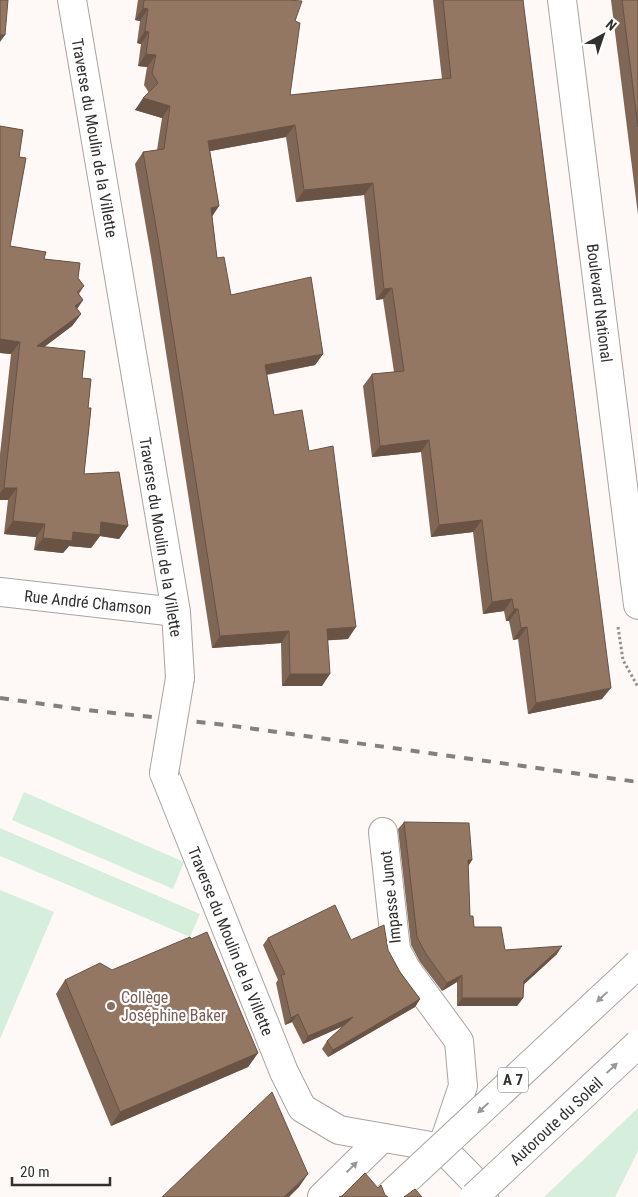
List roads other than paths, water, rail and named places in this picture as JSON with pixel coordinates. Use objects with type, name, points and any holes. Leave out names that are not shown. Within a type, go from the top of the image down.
[{"type":"main road","name":"Traverse du Moulin de la Villette","points":[[72,0],[176,612],[180,678],[164,773],[284,1072],[302,1108],[339,1130],[442,1148]]},
{"type":"main road","name":"Boulevard National","points":[[562,0],[638,605]]},
{"type":"main road","name":"Rue André Chamson","points":[[0,592],[176,612]]},
{"type":"main road","name":"Impasse Junot","points":[[383,832],[396,950],[407,970],[459,1041],[463,1086],[442,1148]]},
{"type":"main road","name":"A 7","points":[[388,1197],[638,964]]},
{"type":"main road","name":"Autoroute du Soleil","points":[[474,1197],[638,1044]]},
{"type":"main road","points":[[322,1197],[382,1138]]},
{"type":"main road","points":[[442,1148],[483,1190],[484,1197]]},
{"type":"railway","points":[[0,698],[86,710],[226,725],[638,782]]},
{"type":"place","name":"Collège Joséphine Baker","points":[[111,1006]]}]
